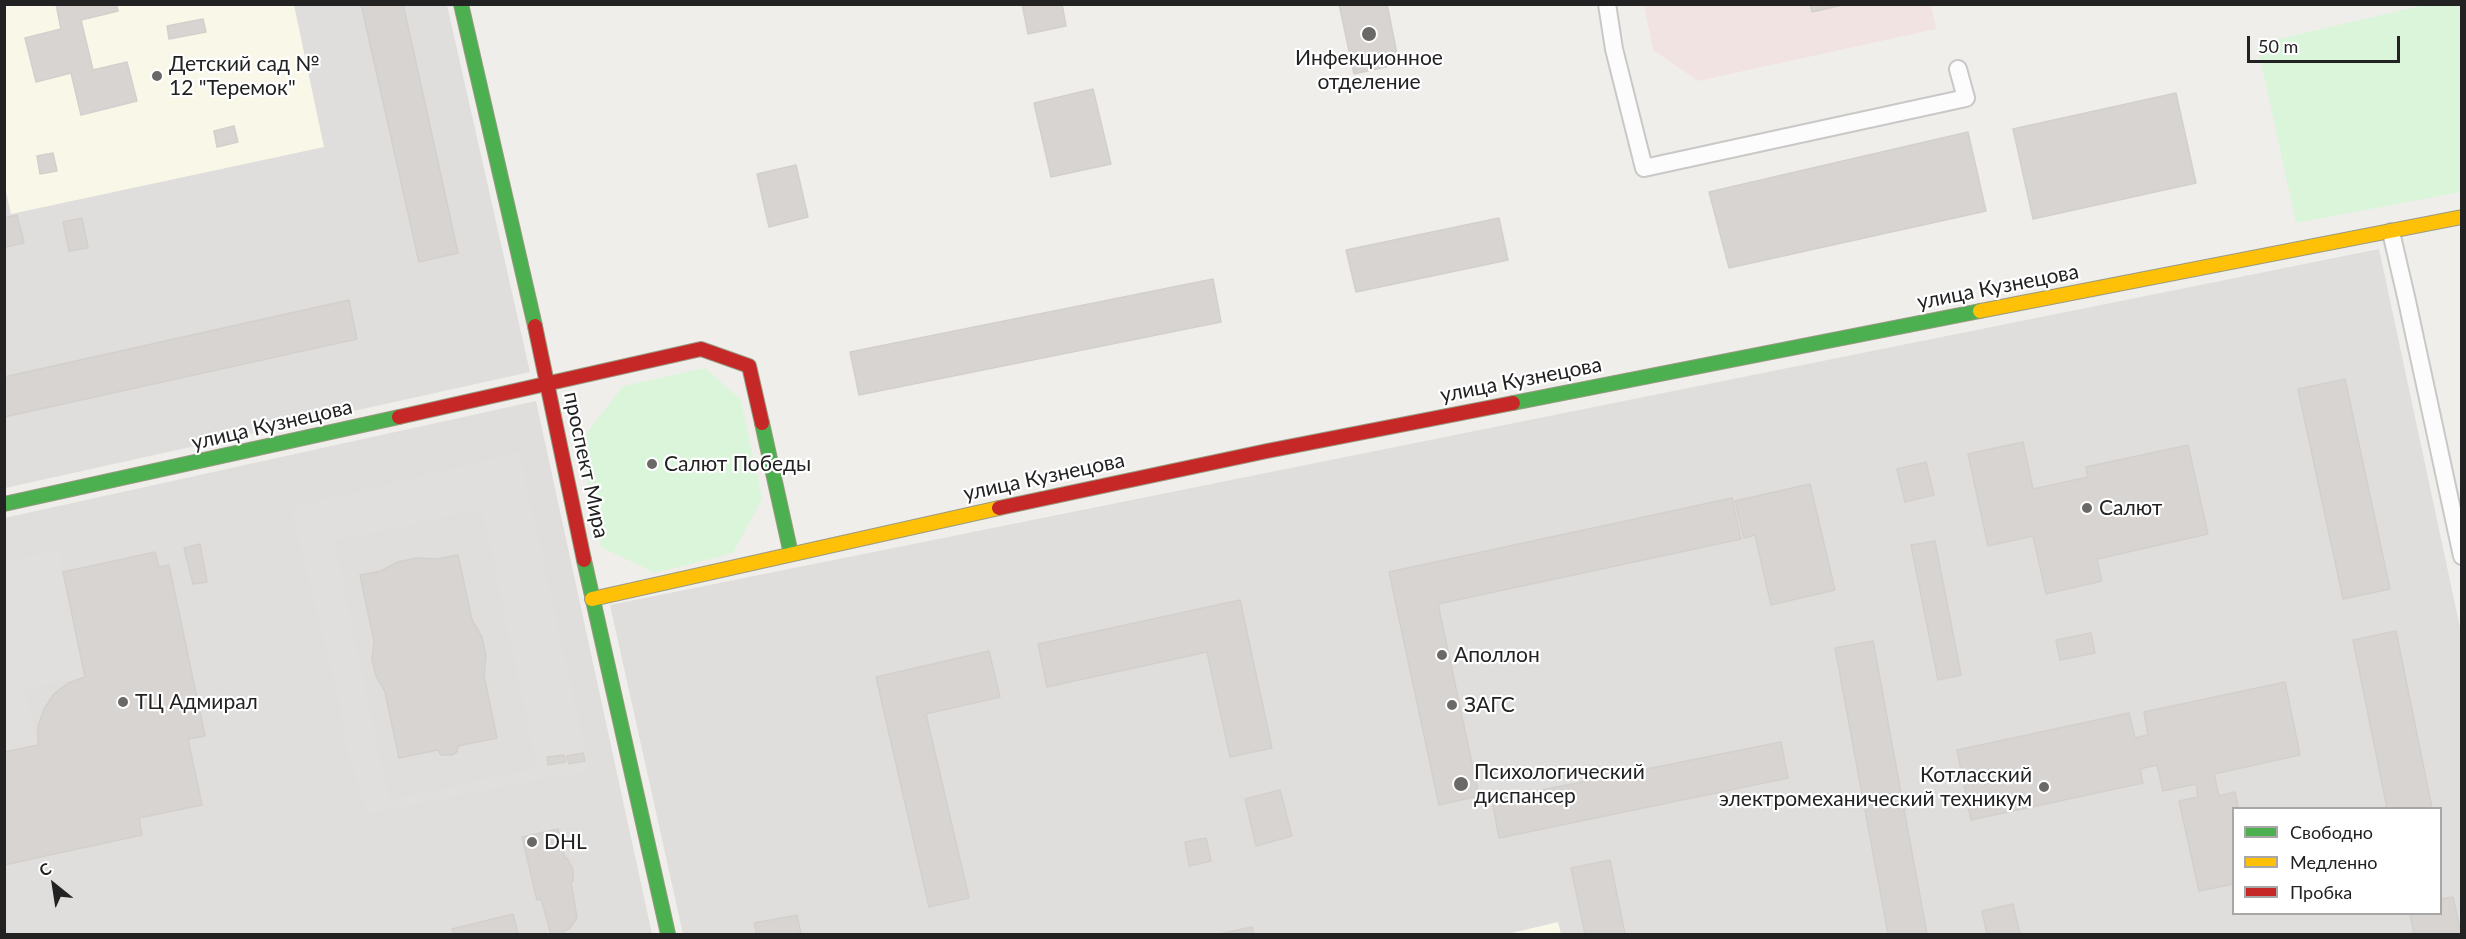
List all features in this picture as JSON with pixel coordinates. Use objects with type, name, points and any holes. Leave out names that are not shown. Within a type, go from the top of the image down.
[{"type":"street","name":"проспект Мира","points":[[461,4],[548,383],[592,599],[610,668],[668,934]]},
{"type":"street","points":[[1607,4],[1614,48],[1644,168],[1966,98],[1958,69]]},
{"type":"street","name":"улица Кузнецова","points":[[592,599],[1267,451],[2462,217]]},
{"type":"street","points":[[2391,232],[2408,301],[2462,556]]},
{"type":"street","name":"улица Кузнецова","points":[[4,504],[189,465],[701,349],[749,366],[791,554]]},
{"type":"shaded area","points":[[4,5],[447,5],[530,372],[5,488]]},
{"type":"shaded area","name":"Детский сад № 12 \"Теремок\"","points":[[4,5],[294,5],[324,147],[11,214],[4,183]]},
{"type":"shaded area","points":[[1644,5],[1931,5],[1936,29],[1698,81],[1653,50]]},
{"type":"shaded area","points":[[2379,249],[2461,632],[2461,934],[683,934],[610,605]]},
{"type":"shaded area","points":[[536,401],[652,934],[5,934],[4,518]]},
{"type":"shaded area","points":[[519,452],[590,770],[367,814],[346,744],[338,696],[291,508]],"holes":[[[482,509],[537,768],[389,800],[334,541]]]},
{"type":"shaded area","points":[[59,550],[85,677],[25,689],[38,745],[5,752],[4,561]]},
{"type":"shaded area","points":[[1558,922],[1561,934],[1507,934]]},
{"type":"green space","points":[[2424,5],[2461,5],[2461,192],[2296,223],[2257,44]]},
{"type":"green space","points":[[705,368],[741,400],[762,499],[733,553],[655,573],[601,547],[579,443],[623,386]]},
{"type":"building","points":[[56,4],[116,4],[118,11],[81,20],[93,70],[127,62],[137,101],[81,115],[71,73],[36,82],[25,38],[61,29]]},
{"type":"building","points":[[361,4],[403,4],[458,253],[419,262]]},
{"type":"building","points":[[1022,4],[1062,4],[1066,26],[1028,34]]},
{"type":"building","name":"Инфекционное отделение","points":[[1339,4],[1387,4],[1399,64],[1354,74]]},
{"type":"building","points":[[1810,4],[1847,4],[1812,12]]},
{"type":"building","points":[[203,19],[206,32],[169,39],[167,26]]},
{"type":"building","points":[[1093,89],[1111,164],[1051,177],[1034,103]]},
{"type":"building","points":[[2176,93],[2196,183],[2033,219],[2013,129]]},
{"type":"building","points":[[234,126],[238,142],[217,147],[214,131]]},
{"type":"building","points":[[1968,132],[1986,211],[1729,268],[1709,192]]},
{"type":"building","points":[[53,153],[57,171],[40,174],[37,156]]},
{"type":"building","points":[[796,165],[808,217],[769,227],[757,174]]},
{"type":"building","points":[[17,215],[24,243],[6,247],[4,218]]},
{"type":"building","points":[[82,218],[88,248],[69,251],[63,222]]},
{"type":"building","points":[[1499,218],[1508,260],[1356,292],[1346,250]]},
{"type":"building","points":[[1213,279],[1221,322],[859,395],[850,352]]},
{"type":"building","points":[[349,300],[357,339],[4,417],[4,377]]},
{"type":"building","points":[[2345,379],[2390,589],[2343,599],[2298,389]]},
{"type":"building","points":[[2023,442],[2033,489],[2088,477],[2086,467],[2188,445],[2208,534],[2097,559],[2102,581],[2046,594],[2033,536],[1988,546],[1968,454]]},
{"type":"building","points":[[1926,462],[1934,495],[1905,502],[1897,469]]},
{"type":"building","points":[[1810,484],[1835,590],[1771,605],[1755,535],[1744,538],[1735,501]]},
{"type":"building","points":[[1732,498],[1741,539],[1438,604],[1479,796],[1439,805],[1389,572]]},
{"type":"building","points":[[1935,541],[1961,675],[1938,680],[1911,545]]},
{"type":"building","points":[[200,544],[207,582],[193,584],[184,548]]},
{"type":"building","name":"ТЦ Адмирал","points":[[155,552],[159,567],[169,565],[205,736],[188,739],[202,805],[139,818],[142,835],[4,865],[4,752],[38,745],[38,726],[44,709],[54,694],[68,683],[85,677],[63,572]]},
{"type":"building","points":[[458,555],[472,620],[482,637],[486,656],[484,676],[497,738],[458,746],[457,752],[452,755],[441,755],[438,750],[399,758],[385,692],[376,676],[372,659],[374,641],[360,575],[381,571],[398,562],[417,558],[436,559]]},
{"type":"building","points":[[1240,600],[1272,748],[1230,757],[1207,652],[1047,687],[1038,644]]},
{"type":"building","points":[[2396,631],[2432,807],[2387,807],[2353,640]]},
{"type":"building","points":[[2091,633],[2095,653],[2060,660],[2056,640]]},
{"type":"building","points":[[1873,641],[1927,934],[1888,934],[1835,648]]},
{"type":"building","points":[[989,651],[1000,697],[926,714],[969,898],[929,907],[876,677]]},
{"type":"building","name":"Котласский электромеханический техникум","points":[[2285,682],[2300,755],[2214,774],[2219,796],[2235,792],[2238,807],[2232,807],[2232,884],[2199,891],[2179,801],[2198,797],[2196,784],[2163,791],[2157,765],[2140,769],[2143,783],[1971,820],[1957,750],[2129,713],[2135,738],[2148,735],[2144,712]]},
{"type":"building","points":[[1781,742],[1788,778],[1499,838],[1492,800]]},
{"type":"building","points":[[583,753],[585,761],[569,764],[567,756]]},
{"type":"building","points":[[564,755],[566,762],[548,765],[547,757]]},
{"type":"building","points":[[1280,790],[1292,836],[1256,846],[1245,799]]},
{"type":"building","points":[[558,829],[565,858],[573,870],[573,881],[571,882],[577,918],[569,929],[564,931],[565,934],[551,934],[541,899],[537,900],[522,837]]},
{"type":"building","points":[[1206,838],[1211,861],[1189,866],[1185,842]]},
{"type":"building","points":[[1610,860],[1625,934],[1585,934],[1571,868]]},
{"type":"building","points":[[2453,897],[2461,934],[2414,934],[2410,915],[2442,915],[2442,899]]},
{"type":"building","points":[[2013,904],[2020,934],[1987,934],[1982,911]]},
{"type":"building","points":[[513,914],[518,934],[454,934],[452,929]]},
{"type":"building","points":[[797,915],[801,934],[757,934],[754,923]]},
{"type":"building","points":[[1252,927],[1254,934],[1219,934]]},
{"type":"traffic: fast","points":[[461,4],[535,326]]},
{"type":"traffic: fast","points":[[1513,403],[1980,311]]},
{"type":"traffic: fast","points":[[4,504],[399,417]]},
{"type":"traffic: fast","points":[[762,423],[791,554]]},
{"type":"traffic: fast","points":[[584,560],[668,934]]},
{"type":"traffic: slow","points":[[1980,311],[2462,217]]},
{"type":"traffic: slow","points":[[592,599],[999,508]]},
{"type":"traffic: jam","points":[[535,326],[584,560]]},
{"type":"traffic: jam","points":[[399,417],[701,349],[749,366],[762,423]]},
{"type":"traffic: jam","points":[[999,508],[1267,451],[1513,403]]},
{"type":"place","name":"Инфекционное отделение","points":[[1369,34]]},
{"type":"place","name":"Детский сад № 12 \"Теремок\"","points":[[157,76]]},
{"type":"place","name":"Салют Победы","points":[[652,464]]},
{"type":"place","name":"Салют","points":[[2087,508]]},
{"type":"place","name":"Аполлон","points":[[1442,655]]},
{"type":"place","name":"ТЦ Адмирал","points":[[123,702]]},
{"type":"place","name":"ЗАГС","points":[[1452,705]]},
{"type":"place","name":"Психологический диспансер","points":[[1461,784]]},
{"type":"place","name":"Котласский электромеханический техникум","points":[[2044,787]]},
{"type":"place","name":"DHL","points":[[532,842]]}]
